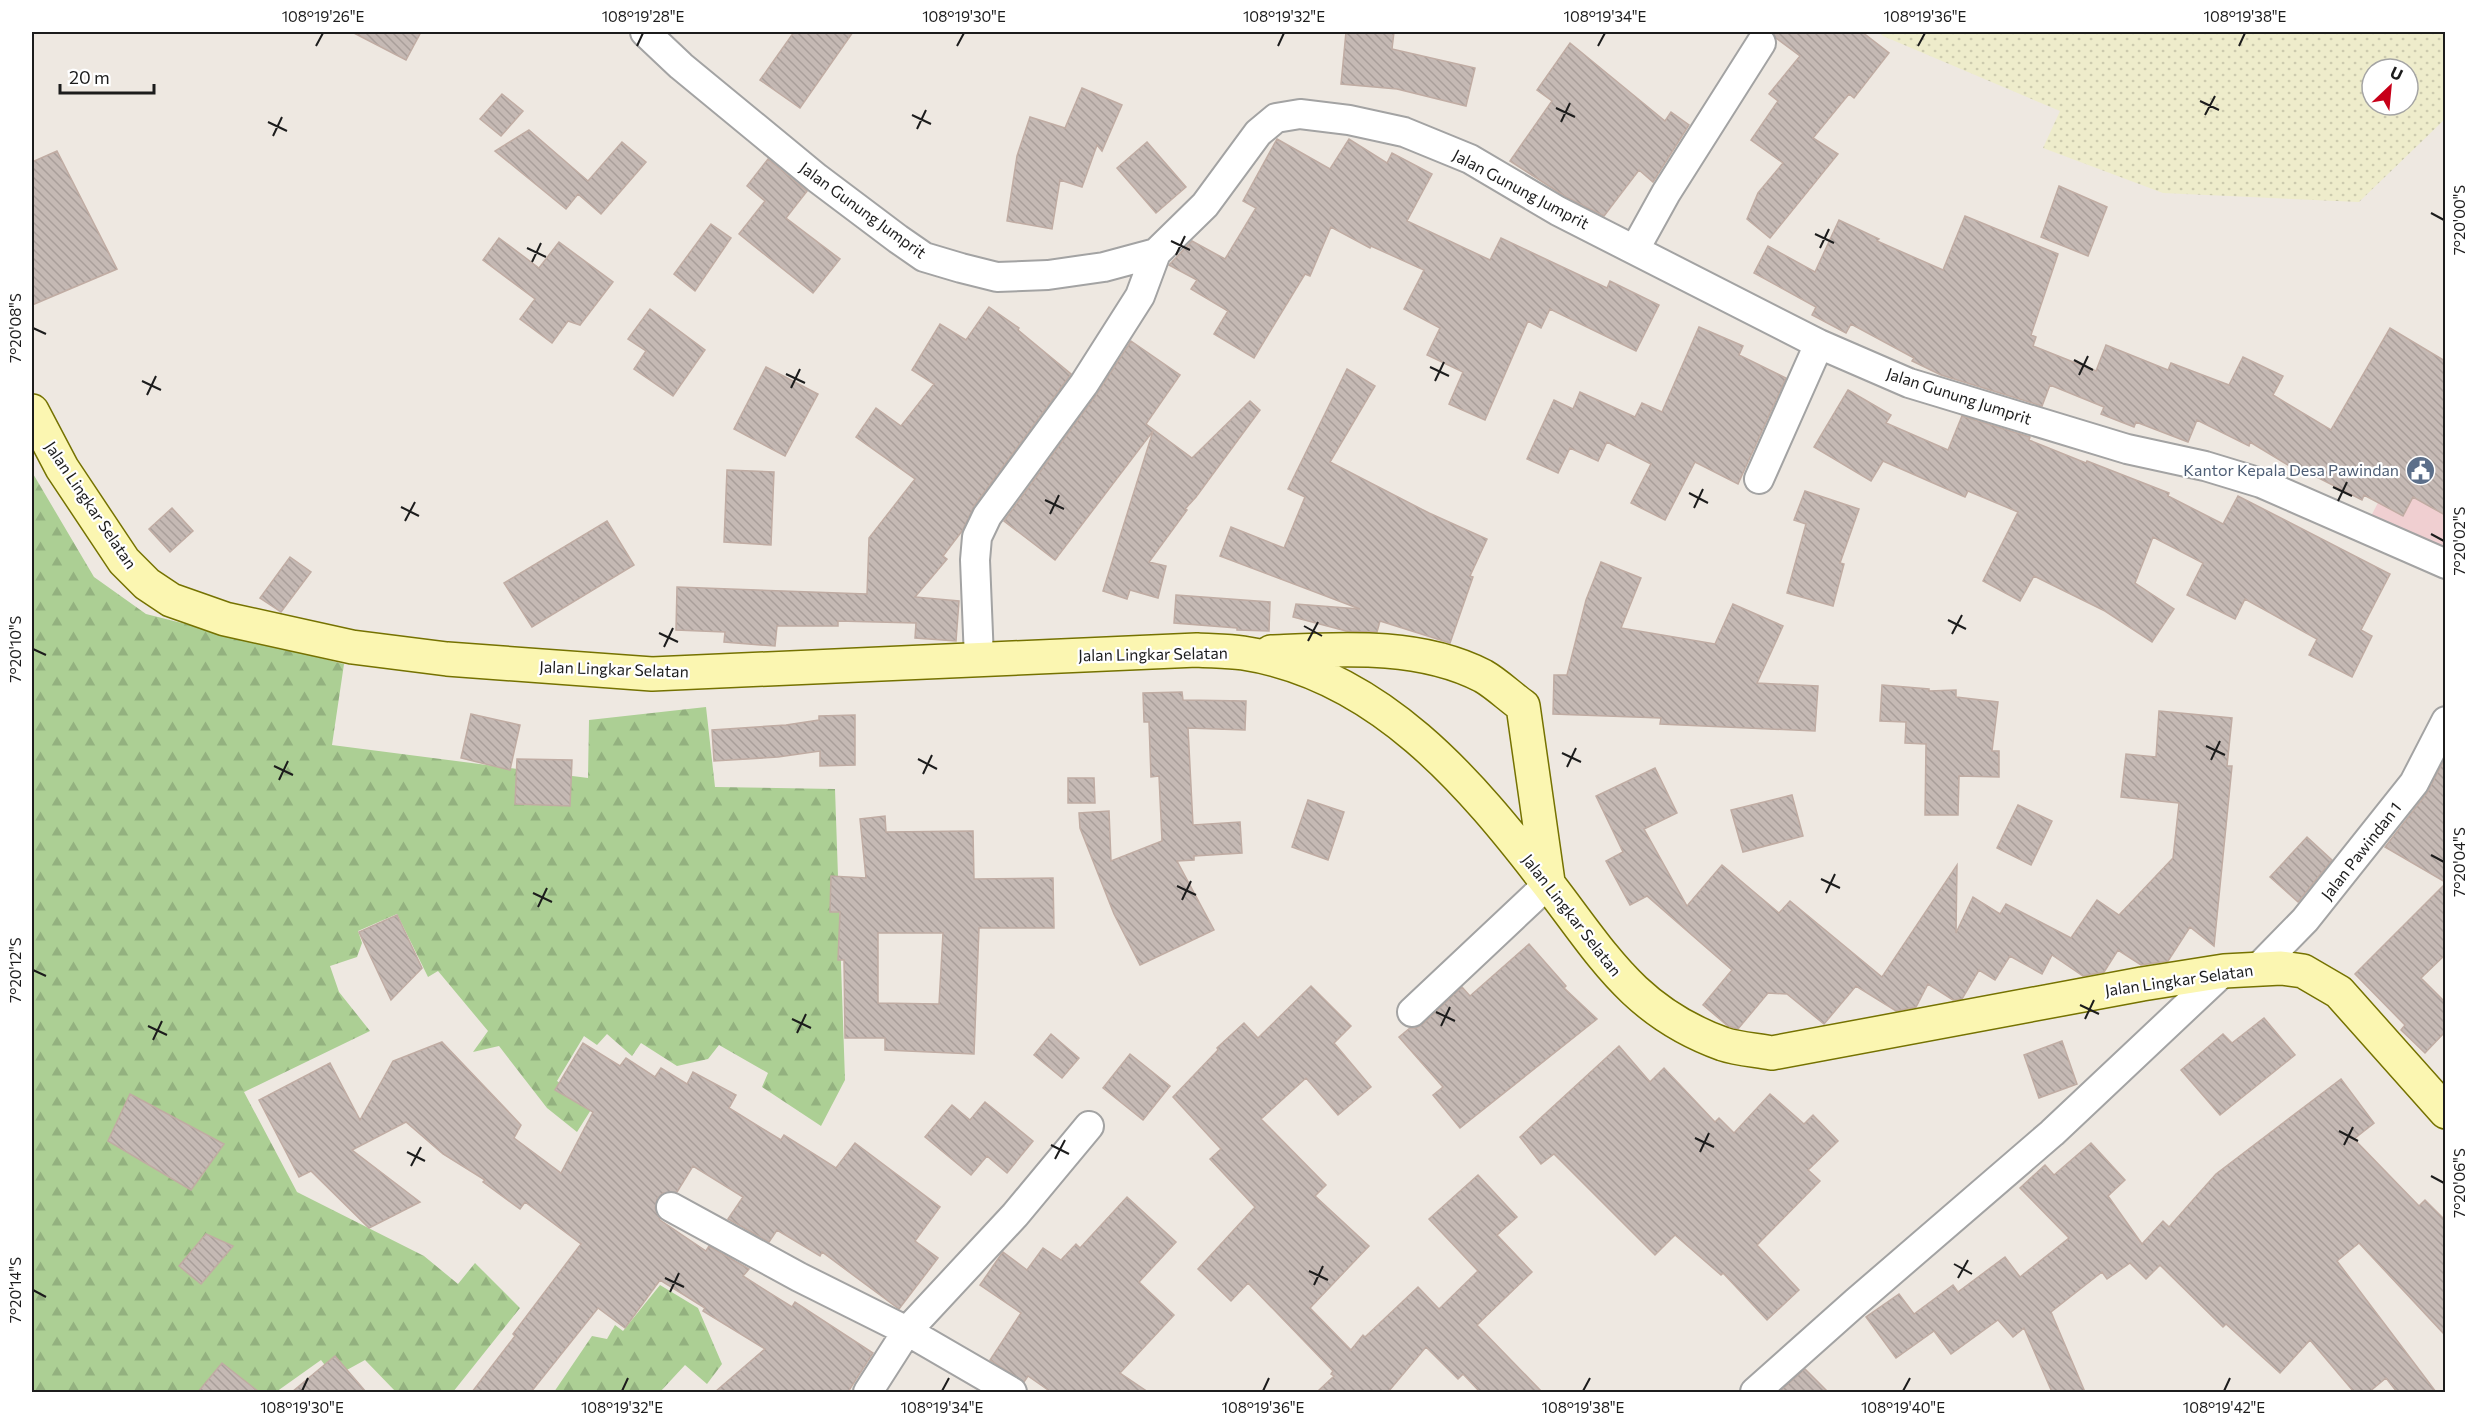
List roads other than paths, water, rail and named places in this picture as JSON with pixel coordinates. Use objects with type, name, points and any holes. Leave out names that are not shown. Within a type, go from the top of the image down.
[{"type":"street","name":"Jalan Gunung Jumprit","points":[[645,32],[681,66],[817,178],[924,256],[997,277],[1048,275],[1104,267],[1156,254],[1205,205],[1258,133],[1276,118],[1300,114],[1349,120],[1404,132],[1470,159],[1558,211],[1819,344],[1909,383],[2127,449],[2205,466],[2261,483],[2445,564]]},
{"type":"street","points":[[1635,249],[1666,193],[1761,43]]},
{"type":"street","points":[[979,659],[975,560],[977,537],[987,516],[1084,384],[1140,296],[1156,254]]},
{"type":"street","points":[[1759,479],[1819,344]]},
{"type":"street","name":"Jalan Lingkar Selatan","points":[[32,411],[62,468],[124,561],[147,584],[171,600],[225,619],[352,647],[447,659],[652,674],[1197,650],[1243,653],[1290,665],[1338,683],[1386,712],[1418,736],[1451,768],[1548,884],[1610,966],[1644,1001],[1688,1029],[1725,1045],[1772,1053],[2063,998],[2224,971],[2281,968],[2303,971],[2339,992],[2445,1112]]},
{"type":"street","points":[[1243,653],[1362,649],[1437,659],[1483,677],[1523,706],[1548,884],[1412,1012]]},
{"type":"street","name":"Jalan Pawindan 1","points":[[2258,968],[2305,920],[2414,783],[2445,721]]},
{"type":"street","points":[[1755,1392],[2052,1133],[2224,971]]},
{"type":"street","points":[[868,1392],[907,1330],[1015,1215],[1089,1126]]},
{"type":"street","points":[[670,1207],[799,1277],[907,1330],[1012,1392]]},
{"type":"place","name":"Kantor Kepala Desa Pawindan","points":[[2420,470]]}]
